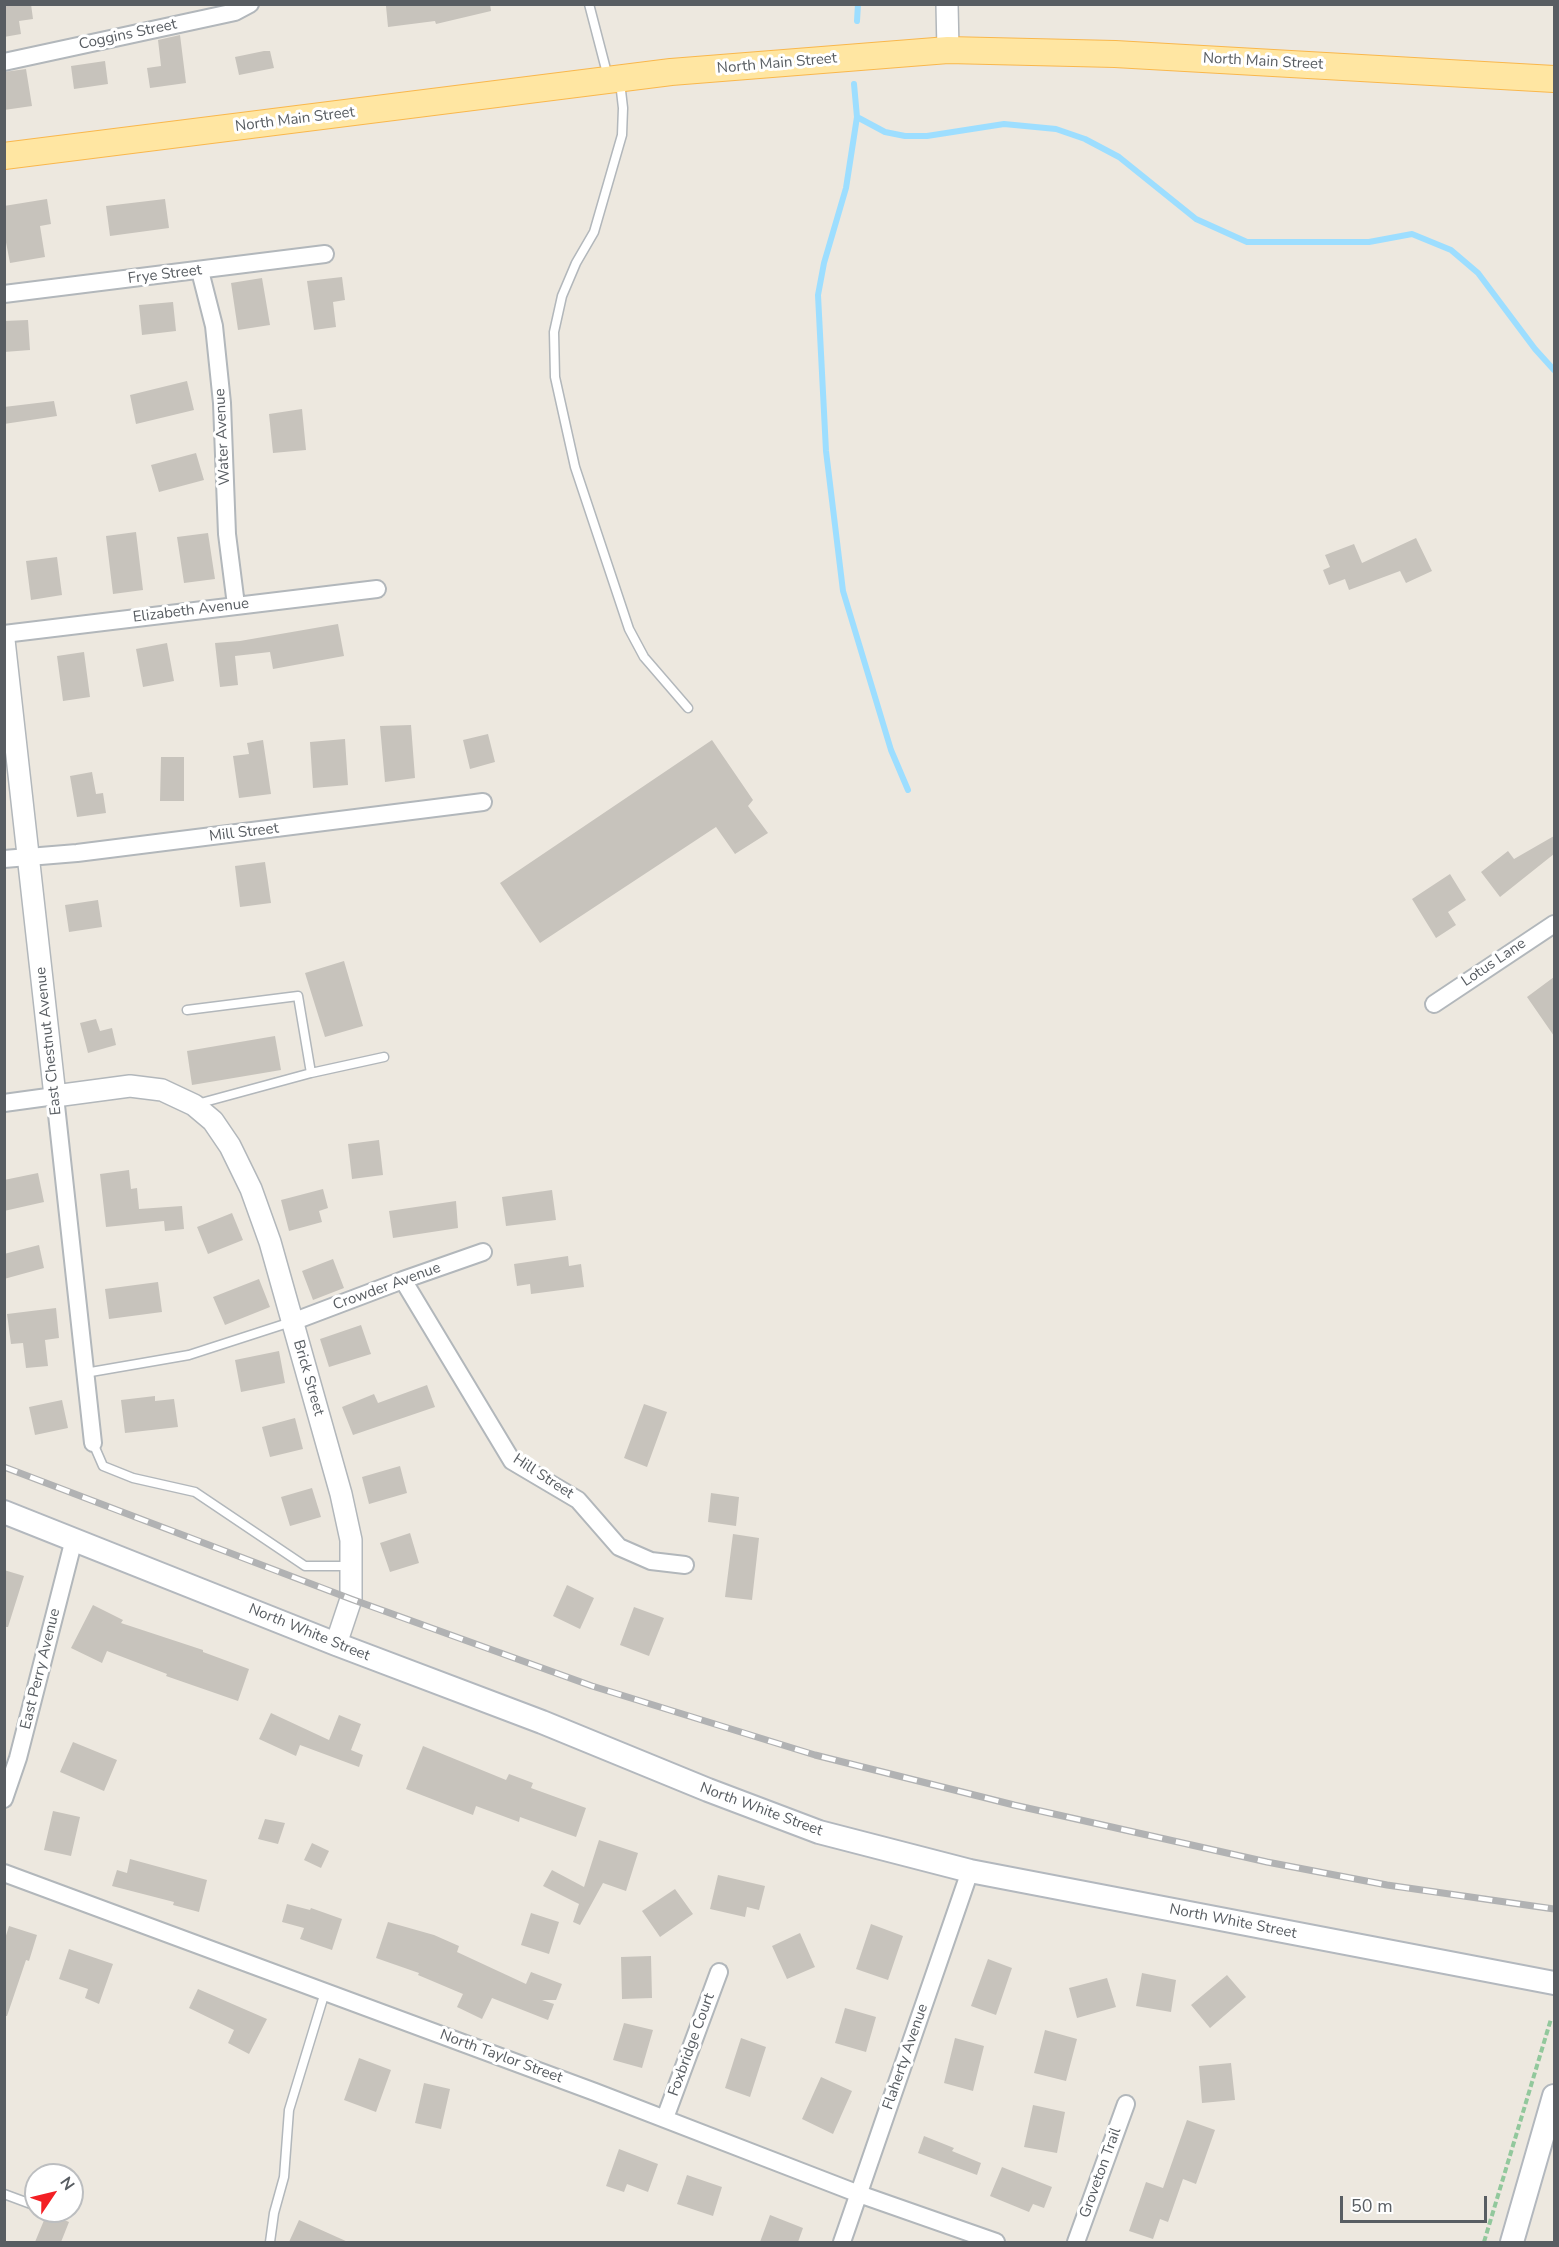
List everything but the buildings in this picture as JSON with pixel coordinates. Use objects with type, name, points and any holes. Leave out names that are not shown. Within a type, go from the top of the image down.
[{"type":"main road","name":"North Main Street","points":[[4,156],[671,72],[948,50],[1115,54],[1554,79]]},
{"type":"main road","name":"North White Street","points":[[4,1512],[819,1832],[970,1871],[1554,1983]]},
{"type":"main road","points":[[1512,2242],[1554,2096]]},
{"type":"street","name":"Coggins Street","points":[[4,62],[235,12],[250,4]]},
{"type":"street","points":[[947,4],[948,50]]},
{"type":"street","name":"Frye Street","points":[[4,294],[325,254]]},
{"type":"street","name":"Water Avenue","points":[[200,271],[214,326],[222,403],[227,534],[236,605]]},
{"type":"street","name":"Elizabeth Avenue","points":[[4,634],[377,589]]},
{"type":"street","name":"East Chestnut Avenue","points":[[4,640],[93,1443]]},
{"type":"street","name":"Mill Street","points":[[4,859],[148,844],[483,802]]},
{"type":"street","name":"Lotus Lane","points":[[1434,1004],[1554,924]]},
{"type":"street","name":"Brick Street","points":[[55,1096],[130,1086],[162,1090],[194,1105],[213,1121],[230,1146],[251,1189],[270,1242],[341,1494],[351,1540],[351,1599],[336,1644]]},
{"type":"street","points":[[4,1103],[55,1096]]},
{"type":"street","name":"Crowder Avenue","points":[[292,1322],[483,1252]]},
{"type":"street","name":"Hill Street","points":[[403,1280],[512,1461],[578,1500],[620,1547],[651,1561],[685,1565]]},
{"type":"street","name":"East Perry Avenue","points":[[4,1799],[10,1767],[74,1539]]},
{"type":"street","name":"Flaherty Avenue","points":[[842,2242],[970,1871]]},
{"type":"street","name":"North Taylor Street","points":[[4,1873],[665,2118],[859,2194],[996,2242]]},
{"type":"street","name":"Foxbridge Court","points":[[665,2118],[719,1972]]},
{"type":"street","name":"Groveton Trail","points":[[1076,2242],[1126,2104]]},
{"type":"lane","points":[[589,4],[623,108],[622,135],[594,232],[576,263],[562,296],[554,332],[555,377],[575,467],[629,629],[644,657],[688,708]]},
{"type":"lane","points":[[187,1010],[298,996],[311,1073]]},
{"type":"lane","points":[[194,1105],[311,1073],[384,1057]]},
{"type":"lane","points":[[85,1372],[189,1355],[292,1322]]},
{"type":"lane","points":[[93,1443],[104,1466],[133,1478],[195,1492],[305,1566],[352,1566]]},
{"type":"lane","points":[[270,2242],[274,2213],[284,2177],[289,2110],[325,1992]]},
{"type":"lane","points":[[4,2194],[24,2201]]},
{"type":"path","points":[[1484,2242],[1551,2019]]},
{"type":"waterway","points":[[857,21],[858,4]]},
{"type":"waterway","points":[[854,84],[857,117],[846,188],[824,263],[818,295],[826,451],[843,591],[891,750],[908,790]]},
{"type":"waterway","points":[[857,117],[885,132],[905,136],[927,136],[1004,124],[1056,129],[1085,139],[1119,157],[1196,219],[1247,242],[1369,242],[1412,234],[1451,250],[1478,273],[1535,349],[1554,370]]},
{"type":"railway","points":[[4,1467],[351,1599],[592,1686],[815,1755],[1014,1805],[1267,1862],[1387,1885],[1554,1909]]}]
